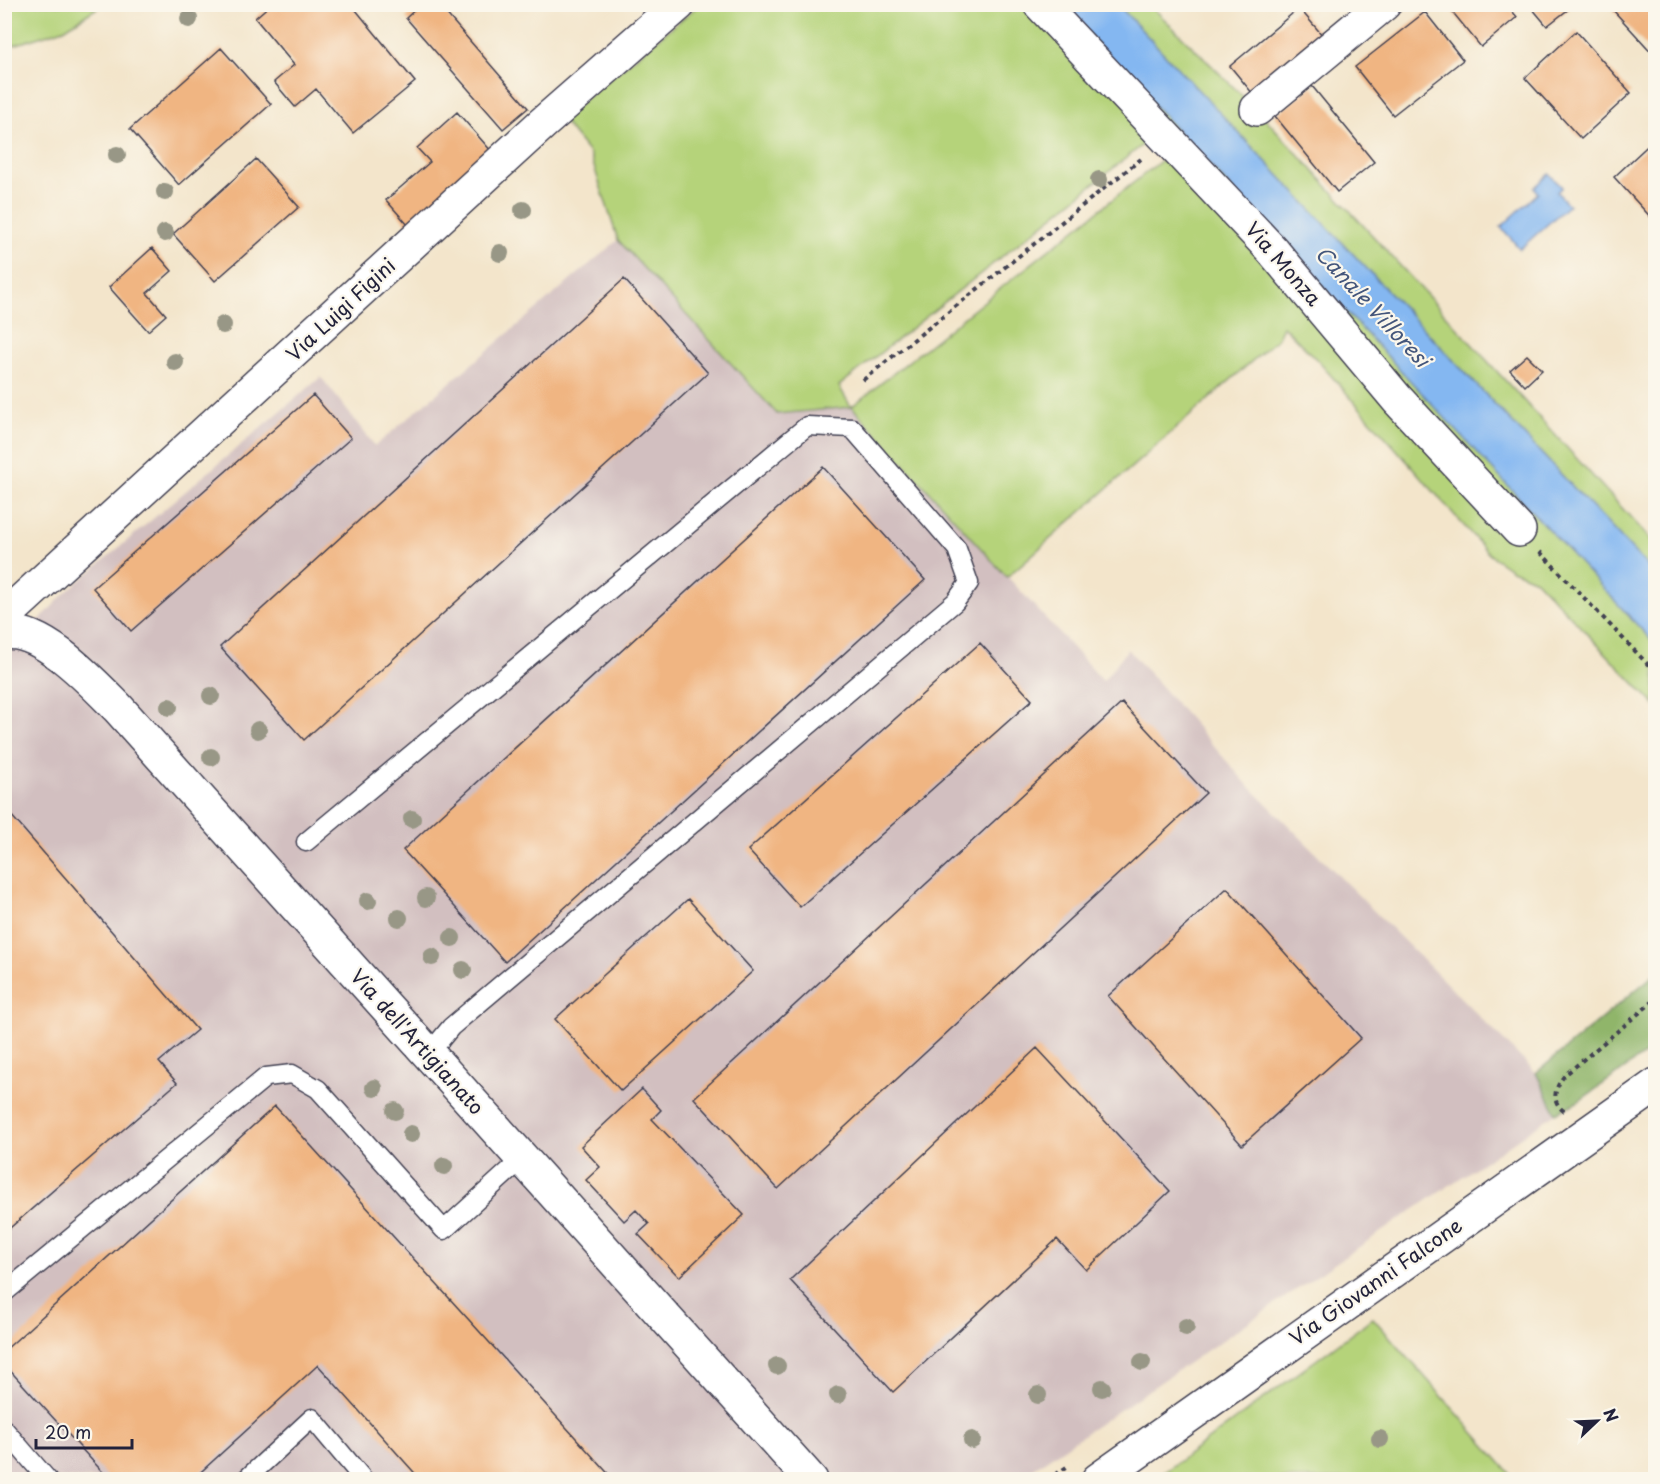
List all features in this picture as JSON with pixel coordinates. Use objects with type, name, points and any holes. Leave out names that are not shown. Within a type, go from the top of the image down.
[{"type":"street","name":"Via Luigi Figini","points":[[4,617],[542,124],[679,4]]},
{"type":"street","name":"Via Monza","points":[[1040,4],[1272,250],[1397,399],[1519,530]]},
{"type":"street","points":[[1257,109],[1384,4]]},
{"type":"street","name":"Via dell'Artigianato","points":[[4,633],[12,631],[36,638],[78,669],[118,708],[811,1479]]},
{"type":"street","name":"Via Giovanni Falcone","points":[[1098,1479],[1656,1085]]},
{"type":"lane","points":[[306,842],[807,426],[852,428],[957,549],[969,583],[955,602],[451,1027],[428,1055]]},
{"type":"lane","points":[[4,1293],[266,1077],[292,1074],[318,1089],[444,1230],[522,1159]]},
{"type":"lane","points":[[245,1479],[312,1418],[364,1479]]},
{"type":"lane","points":[[4,1429],[48,1479]]},
{"type":"path","points":[[863,380],[1167,138]]},
{"type":"path","points":[[1519,530],[1656,673]]},
{"type":"path","points":[[1570,1115],[1556,1105],[1554,1097],[1558,1084],[1565,1075],[1656,999]]},
{"type":"shaded area","points":[[618,240],[776,414],[852,407],[1103,681],[1128,649],[1245,782],[1536,1073],[1556,1113],[1018,1479],[5,1479],[4,658],[65,593],[321,377],[375,446]]},
{"type":"green space","points":[[4,5],[102,5],[64,29],[5,48]]},
{"type":"green space","points":[[699,5],[1061,5],[1655,644],[1655,705],[1536,580],[1512,570],[1489,554],[1319,362],[1283,326],[1277,339],[1007,577],[852,407],[777,414],[618,240],[590,154],[561,119]],"holes":[[[1145,143],[1162,160],[851,407],[839,386]]]},
{"type":"green space","points":[[1118,5],[1150,5],[1264,117],[1655,544],[1655,574]]},
{"type":"green space","points":[[1655,974],[1655,1047],[1579,1101],[1556,1113],[1536,1073]]},
{"type":"green space","points":[[1373,1318],[1515,1479],[1155,1479]]},
{"type":"water","name":"Canale Villoresi","points":[[1061,5],[1118,5],[1655,574],[1655,644]]},
{"type":"water","points":[[1549,174],[1562,187],[1557,192],[1569,205],[1520,249],[1501,227],[1538,193],[1534,188]]},
{"type":"building","points":[[271,4],[351,4],[415,82],[353,133],[316,89],[295,107],[274,82],[294,65],[255,18]]},
{"type":"building","points":[[421,4],[438,4],[528,108],[503,129],[406,18]]},
{"type":"building","points":[[1446,4],[1506,4],[1517,17],[1481,47]]},
{"type":"building","points":[[1537,4],[1567,4],[1570,8],[1547,26],[1532,8]]},
{"type":"building","points":[[1620,4],[1656,4],[1656,57],[1613,10]]},
{"type":"building","points":[[1299,8],[1323,36],[1253,94],[1230,66]]},
{"type":"building","points":[[1425,12],[1463,60],[1393,115],[1355,67]]},
{"type":"building","points":[[1576,31],[1631,93],[1581,139],[1525,78]]},
{"type":"building","points":[[221,48],[271,104],[179,185],[130,129]]},
{"type":"building","points":[[1312,86],[1374,162],[1337,192],[1275,116]]},
{"type":"building","points":[[457,112],[492,152],[408,225],[386,200],[430,162],[417,148]]},
{"type":"building","points":[[1656,138],[1656,223],[1614,177]]},
{"type":"building","points":[[256,159],[299,207],[215,281],[173,234]]},
{"type":"building","points":[[152,248],[172,271],[147,293],[166,315],[148,331],[109,287]]},
{"type":"building","points":[[624,279],[708,373],[304,740],[220,647]]},
{"type":"building","points":[[1527,355],[1542,370],[1525,386],[1510,370]]},
{"type":"building","points":[[313,395],[351,438],[131,631],[93,588]]},
{"type":"building","points":[[823,467],[925,580],[505,962],[403,850]]},
{"type":"building","points":[[980,643],[1032,700],[800,907],[748,850]]},
{"type":"building","points":[[1122,703],[1206,793],[778,1189],[694,1098]]},
{"type":"building","points":[[4,807],[197,1030],[159,1062],[177,1083],[4,1233]]},
{"type":"building","points":[[1227,888],[1361,1038],[1242,1145],[1108,996]]},
{"type":"building","points":[[688,899],[753,971],[621,1091],[555,1019]]},
{"type":"building","points":[[1037,1048],[1170,1191],[1086,1270],[1057,1239],[893,1392],[790,1280]]},
{"type":"building","points":[[642,1089],[661,1110],[652,1119],[744,1215],[679,1277],[638,1234],[649,1224],[636,1210],[624,1221],[586,1180],[600,1167],[581,1146]]},
{"type":"building","points":[[275,1106],[614,1480],[421,1480],[318,1365],[192,1480],[110,1480],[4,1364],[4,1351]]}]
